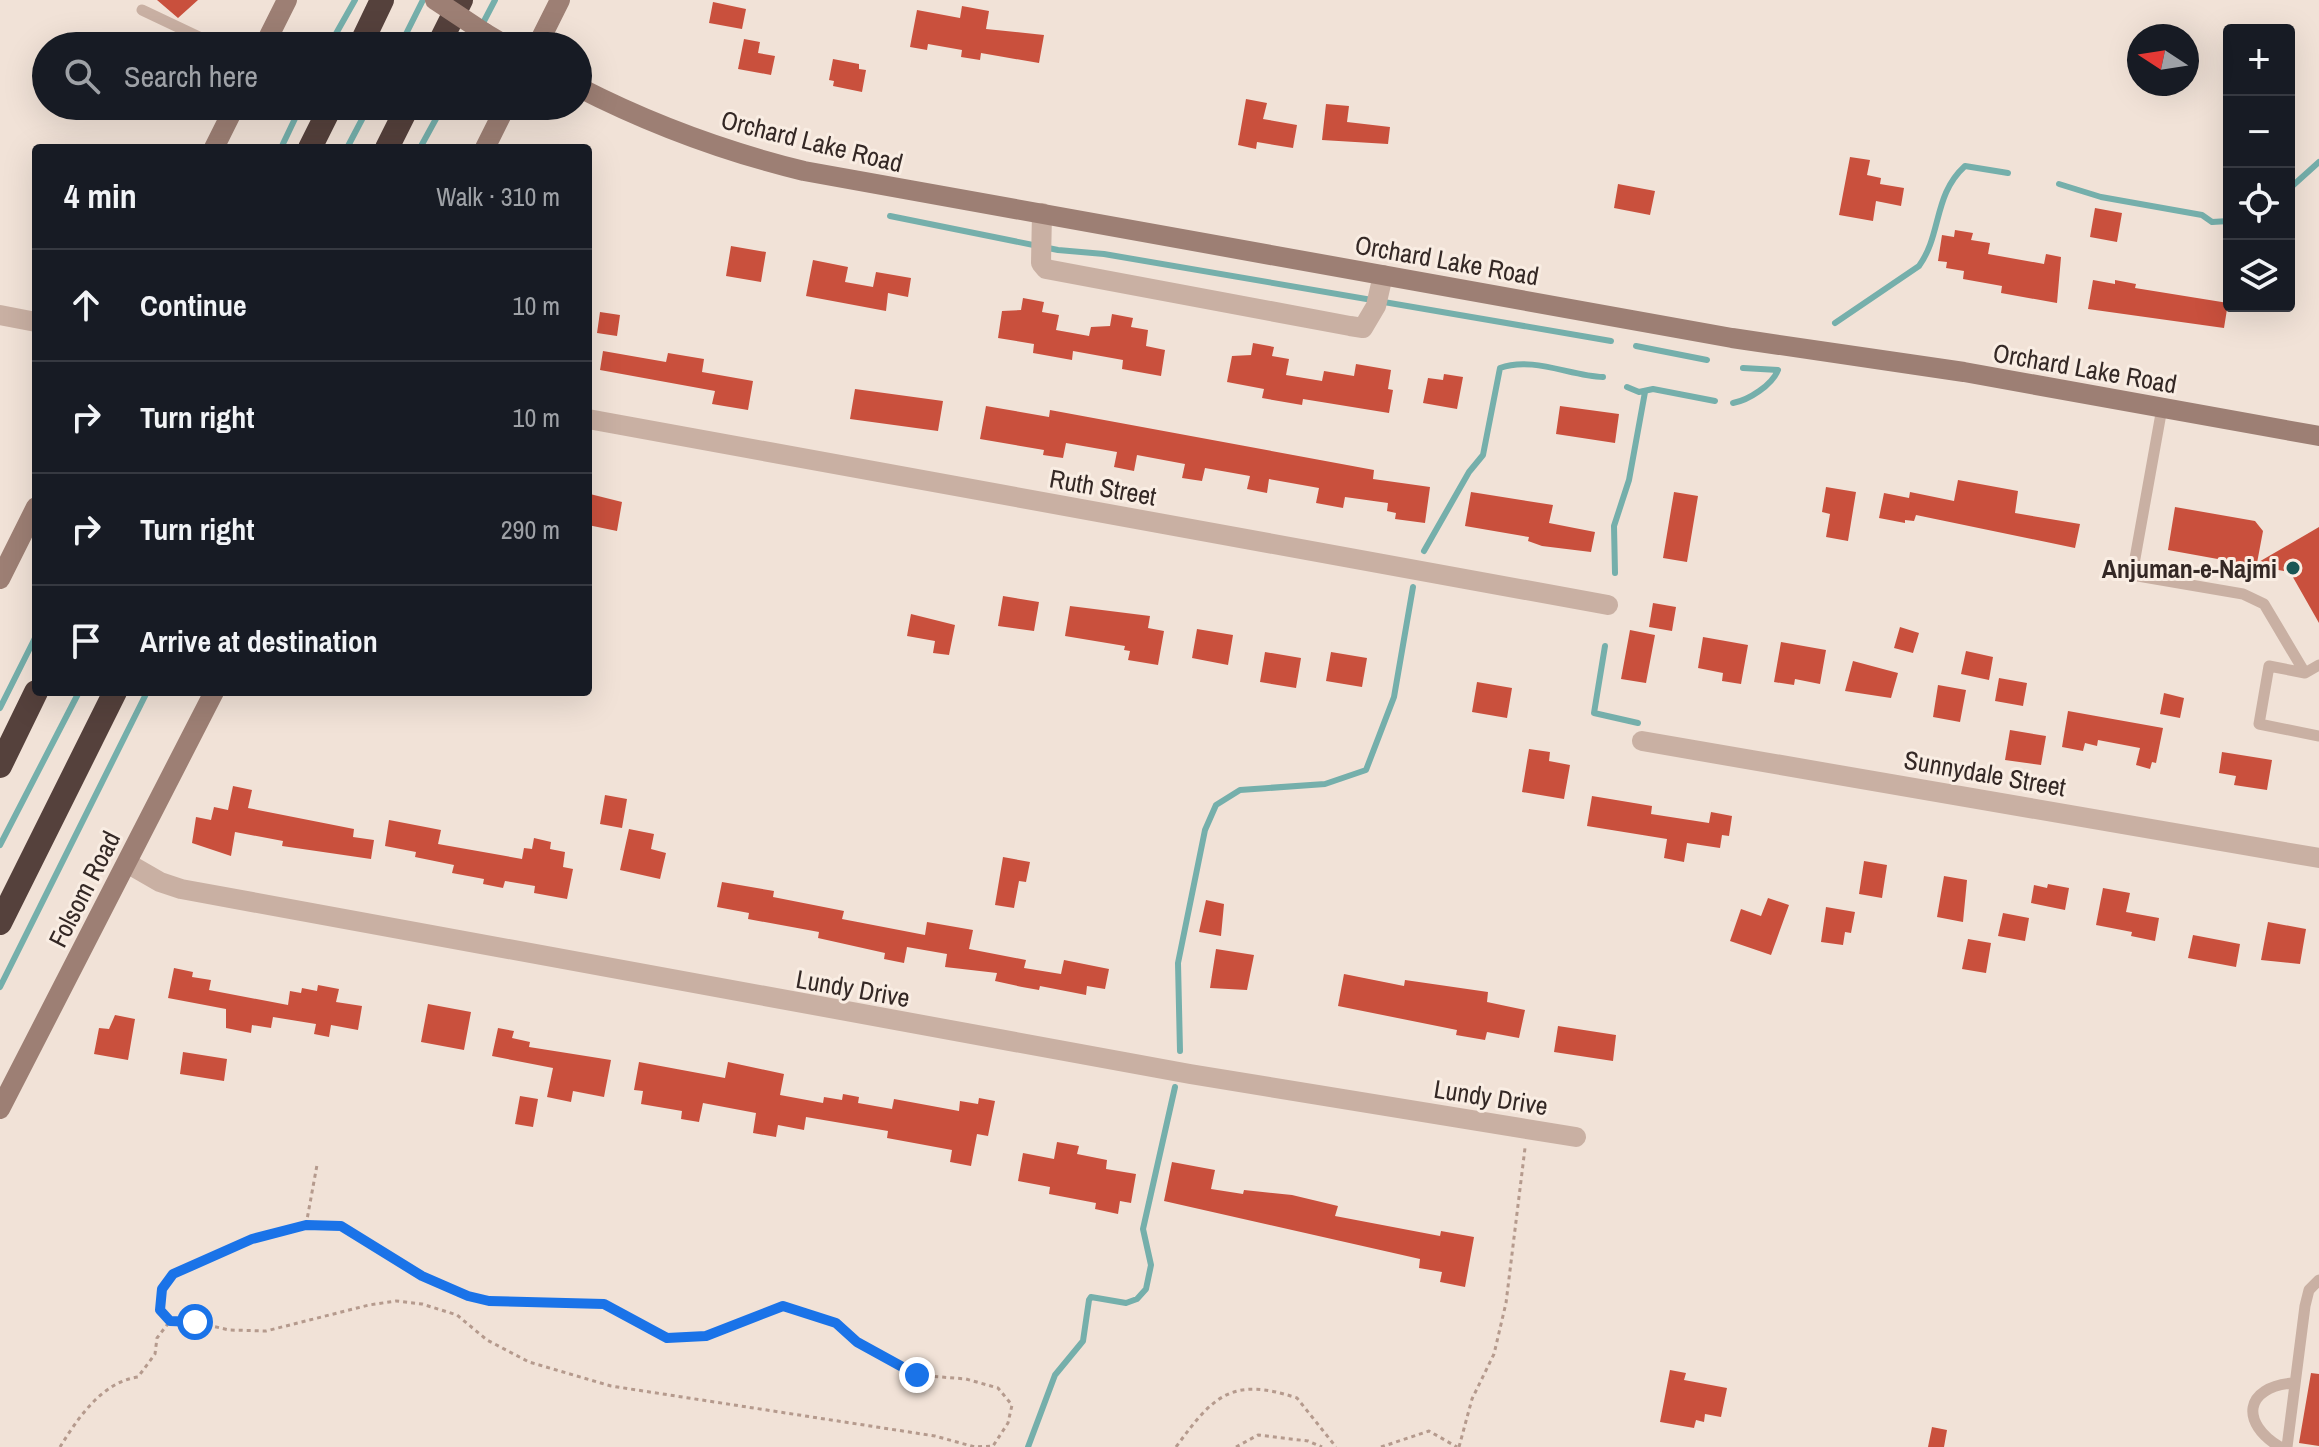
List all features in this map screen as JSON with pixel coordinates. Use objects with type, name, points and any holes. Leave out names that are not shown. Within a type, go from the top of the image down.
[{"type":"highway","points":[[367,32],[382,0]]},
{"type":"highway","points":[[445,32],[461,0]]},
{"type":"highway","points":[[312,144],[324,120]]},
{"type":"highway","points":[[389,144],[401,120]]},
{"type":"highway","points":[[0,766],[34,696]]},
{"type":"highway","points":[[0,923],[113,696]]},
{"type":"main road","points":[[271,32],[287,0]]},
{"type":"main road","points":[[435,0],[483,32]]},
{"type":"main road","points":[[544,32],[560,0]]},
{"type":"main road","name":"Orchard Lake Road","points":[[592,93],[660,125],[761,160],[937,197],[1042,213],[1732,338],[1964,372],[2319,436]]},
{"type":"main road","points":[[216,144],[228,120]]},
{"type":"main road","points":[[487,144],[499,120]]},
{"type":"main road","points":[[0,579],[32,515]]},
{"type":"main road","name":"Folsom Road","points":[[0,1109],[212,696]]},
{"type":"street","points":[[1042,213],[1041,263],[1046,269],[1350,326],[1363,328],[1369,320],[1383,275]]},
{"type":"street","points":[[0,315],[32,321]]},
{"type":"street","name":"Ruth Street","points":[[592,420],[1608,605]]},
{"type":"street","name":"Sunnydale Street","points":[[1642,741],[2319,858]]},
{"type":"street","name":"Lundy Drive","points":[[127,863],[160,882],[181,889],[941,1030],[1576,1137]]},
{"type":"lane","points":[[142,10],[188,32]]},
{"type":"lane","points":[[2162,408],[2132,575],[2243,594],[2264,604],[2305,673]]},
{"type":"lane","points":[[2319,665],[2305,673],[2269,666],[2259,724],[2319,736]]},
{"type":"lane","points":[[2287,1447],[2293,1383],[2309,1290],[2319,1280]]},
{"type":"lane","points":[[2280,1447],[2257,1430],[2253,1421],[2256,1397],[2264,1389],[2293,1383]]},
{"type":"path","points":[[1381,1447],[1429,1431],[1458,1447],[1472,1399],[1494,1354],[1506,1303],[1525,1169],[1526,1129]]},
{"type":"path","points":[[306,1225],[317,1165]]},
{"type":"path","points":[[306,1225],[341,1226],[422,1276],[468,1296],[489,1301],[604,1304],[667,1338],[706,1336],[783,1306],[836,1323],[857,1342],[917,1375],[966,1379],[998,1388],[1012,1405],[1008,1423],[993,1447],[975,1447],[935,1436],[611,1386],[529,1362],[487,1340],[457,1315],[422,1304],[396,1301],[369,1305],[266,1331],[229,1330],[170,1321],[160,1310],[158,1301],[173,1274],[252,1239],[306,1225]]},
{"type":"path","points":[[60,1447],[75,1423],[106,1391],[120,1379],[138,1377],[155,1354],[157,1338],[170,1321]]},
{"type":"path","points":[[1176,1447],[1220,1396],[1239,1388],[1297,1398],[1336,1447]]},
{"type":"path","points":[[1236,1447],[1258,1435],[1308,1441],[1322,1447]]},
{"type":"building","points":[[157,0],[198,0],[178,18]]},
{"type":"building","points":[[713,2],[746,9],[742,29],[709,23]]},
{"type":"building","points":[[962,6],[989,11],[986,29],[1044,35],[1039,63],[981,53],[980,60],[961,57],[962,50],[928,44],[927,50],[910,47],[917,10],[960,18]]},
{"type":"building","points":[[744,39],[760,42],[758,53],[775,56],[771,75],[738,69]]},
{"type":"building","points":[[833,59],[859,64],[859,69],[866,70],[862,92],[833,86],[834,81],[829,80]]},
{"type":"building","points":[[1246,99],[1267,103],[1263,119],[1297,125],[1293,148],[1257,142],[1256,149],[1238,145]]},
{"type":"building","points":[[1326,104],[1349,106],[1347,122],[1390,127],[1388,144],[1322,140]]},
{"type":"building","points":[[1850,157],[1870,160],[1867,175],[1881,178],[1880,184],[1904,188],[1901,206],[1876,201],[1873,221],[1839,215]]},
{"type":"building","points":[[1618,184],[1655,191],[1650,215],[1614,208]]},
{"type":"building","points":[[2095,208],[2122,213],[2117,242],[2090,237]]},
{"type":"building","points":[[1955,230],[1973,233],[1971,240],[1990,243],[1988,254],[2044,264],[2046,254],[2061,257],[2057,303],[2001,293],[2002,286],[1963,279],[1964,271],[1946,268],[1947,262],[1938,261],[1942,235],[1954,237]]},
{"type":"building","points":[[731,246],[766,252],[761,282],[726,276]]},
{"type":"building","points":[[813,260],[848,267],[845,282],[873,287],[876,272],[911,278],[908,297],[888,293],[886,311],[806,296]]},
{"type":"building","points":[[2093,280],[2115,284],[2115,280],[2136,284],[2135,288],[2223,302],[2223,312],[2227,312],[2224,328],[2088,309]]},
{"type":"building","points":[[1023,298],[1044,302],[1042,312],[1059,315],[1056,330],[1089,336],[1091,327],[1110,326],[1112,314],[1133,318],[1131,327],[1148,330],[1146,346],[1165,350],[1161,376],[1122,369],[1123,360],[1073,351],[1072,360],[1033,353],[1034,344],[998,338],[1002,311],[1021,310]]},
{"type":"building","points":[[600,312],[620,315],[617,336],[597,333]]},
{"type":"building","points":[[1253,343],[1274,347],[1272,356],[1289,359],[1286,375],[1322,381],[1324,371],[1354,376],[1356,364],[1391,370],[1388,389],[1393,390],[1389,413],[1303,399],[1302,405],[1262,398],[1264,389],[1227,382],[1232,356],[1251,355]]},
{"type":"building","points":[[603,351],[666,362],[668,353],[704,359],[702,372],[753,381],[748,410],[712,404],[715,391],[600,370]]},
{"type":"building","points":[[1444,374],[1463,377],[1457,409],[1423,403],[1428,378],[1443,380]]},
{"type":"building","points":[[855,389],[943,401],[938,431],[850,419]]},
{"type":"building","points":[[986,406],[1049,417],[1050,410],[1374,470],[1373,479],[1430,487],[1425,523],[1395,519],[1396,513],[1387,511],[1388,503],[1345,497],[1343,508],[1316,503],[1319,488],[1269,479],[1267,493],[1247,489],[1250,476],[1205,468],[1202,481],[1182,478],[1185,464],[1137,455],[1134,471],[1114,467],[1117,452],[1066,443],[1063,458],[1043,455],[1044,450],[980,439]]},
{"type":"building","points":[[1560,406],[1619,414],[1615,443],[1556,434]]},
{"type":"building","points":[[1958,480],[2018,491],[2015,513],[2080,524],[2075,548],[1916,515],[1914,521],[1905,520],[1905,523],[1879,518],[1884,493],[1909,498],[1910,492],[1954,501]]},
{"type":"building","points":[[1826,487],[1856,492],[1848,541],[1826,537],[1830,514],[1822,512]]},
{"type":"building","points":[[1471,492],[1553,505],[1549,523],[1595,532],[1591,552],[1542,546],[1528,541],[1529,537],[1465,526]]},
{"type":"building","points":[[1674,492],[1698,496],[1687,562],[1663,558]]},
{"type":"building","points":[[592,494],[622,502],[617,531],[592,526]]},
{"type":"building","name":"Anjuman-e-Najmi","points":[[2175,507],[2255,521],[2263,531],[2257,563],[2319,527],[2319,623],[2290,572],[2168,550]]},
{"type":"building","points":[[1003,596],[1039,602],[1034,631],[998,626]]},
{"type":"building","points":[[1653,603],[1676,607],[1672,631],[1649,627]]},
{"type":"building","points":[[1070,606],[1150,616],[1148,628],[1164,631],[1158,665],[1128,660],[1130,651],[1124,650],[1125,646],[1065,636]]},
{"type":"building","points":[[911,614],[955,625],[949,655],[933,653],[935,641],[907,636]]},
{"type":"building","points":[[1900,627],[1919,633],[1913,653],[1894,648]]},
{"type":"building","points":[[1197,629],[1233,635],[1228,665],[1192,658]]},
{"type":"building","points":[[1630,630],[1655,635],[1646,683],[1621,679]]},
{"type":"building","points":[[1703,637],[1748,645],[1741,684],[1722,681],[1723,673],[1698,668]]},
{"type":"building","points":[[1781,642],[1826,650],[1820,684],[1795,679],[1794,685],[1774,682]]},
{"type":"building","points":[[1966,651],[1993,657],[1989,680],[1961,674]]},
{"type":"building","points":[[1265,652],[1301,658],[1296,688],[1260,682]]},
{"type":"building","points":[[1331,652],[1367,658],[1362,687],[1326,681]]},
{"type":"building","points":[[1853,661],[1898,673],[1891,698],[1845,691]]},
{"type":"building","points":[[1999,678],[2027,683],[2023,706],[1995,701]]},
{"type":"building","points":[[1477,682],[1512,688],[1507,718],[1472,712]]},
{"type":"building","points":[[1938,685],[1966,690],[1960,722],[1933,717]]},
{"type":"building","points":[[2164,693],[2184,698],[2180,718],[2160,714]]},
{"type":"building","points":[[2068,711],[2163,728],[2156,763],[2152,762],[2150,769],[2136,765],[2140,748],[2098,740],[2097,746],[2085,743],[2083,751],[2062,747]]},
{"type":"building","points":[[2010,730],[2046,736],[2041,765],[2005,760]]},
{"type":"building","points":[[1529,749],[1550,752],[1549,761],[1570,765],[1564,799],[1522,792]]},
{"type":"building","points":[[2222,752],[2272,760],[2267,790],[2234,785],[2236,776],[2219,773]]},
{"type":"building","points":[[233,786],[252,790],[248,808],[354,829],[353,837],[374,840],[371,859],[282,846],[283,841],[235,832],[231,856],[192,843],[196,817],[211,820],[214,807],[228,810]]},
{"type":"building","points":[[605,795],[627,799],[622,828],[600,824]]},
{"type":"building","points":[[1592,796],[1652,806],[1651,814],[1709,823],[1711,812],[1732,816],[1729,836],[1722,835],[1720,848],[1687,843],[1684,862],[1664,858],[1667,839],[1587,826]]},
{"type":"building","points":[[389,820],[441,830],[438,844],[522,859],[524,848],[532,849],[534,838],[551,842],[550,849],[565,852],[563,867],[573,869],[567,899],[534,893],[535,886],[505,881],[503,888],[483,884],[484,879],[452,873],[454,865],[415,857],[416,852],[385,846]]},
{"type":"building","points":[[629,829],[654,834],[651,849],[666,853],[660,879],[620,870]]},
{"type":"building","points":[[1003,857],[1030,862],[1026,882],[1019,881],[1014,908],[995,905]]},
{"type":"building","points":[[1864,861],[1887,865],[1882,898],[1859,894]]},
{"type":"building","points":[[1944,876],[1967,880],[1963,922],[1937,917]]},
{"type":"building","points":[[722,882],[774,891],[773,897],[844,911],[842,919],[925,935],[927,922],[973,930],[969,949],[1026,960],[1024,968],[1061,974],[1064,960],[1109,969],[1105,989],[1087,986],[1086,995],[1040,986],[1039,990],[1022,987],[995,981],[997,973],[945,967],[947,954],[907,947],[904,963],[884,959],[885,953],[818,938],[819,932],[748,919],[749,913],[717,907]]},
{"type":"building","points":[[2048,884],[2069,888],[2065,910],[2031,903],[2034,885],[2047,888]]},
{"type":"building","points":[[2103,888],[2130,893],[2126,912],[2159,918],[2155,941],[2131,936],[2132,932],[2096,925]]},
{"type":"building","points":[[1768,898],[1789,905],[1771,955],[1730,941],[1741,909],[1761,916]]},
{"type":"building","points":[[1206,900],[1224,904],[1221,936],[1199,932]]},
{"type":"building","points":[[1826,907],[1855,912],[1851,933],[1845,932],[1843,945],[1821,942]]},
{"type":"building","points":[[2003,913],[2029,918],[2025,941],[1998,936]]},
{"type":"building","points":[[2268,922],[2306,929],[2300,964],[2261,960]]},
{"type":"building","points":[[2193,935],[2240,944],[2236,967],[2188,958]]},
{"type":"building","points":[[1968,939],[1991,943],[1986,973],[1962,969]]},
{"type":"building","points":[[1216,949],[1254,955],[1247,990],[1210,988]]},
{"type":"building","points":[[174,968],[193,972],[192,977],[211,980],[209,990],[288,1005],[290,991],[301,993],[302,988],[317,991],[318,985],[339,989],[336,1002],[362,1006],[358,1030],[331,1025],[329,1037],[314,1034],[316,1024],[273,1017],[271,1028],[252,1025],[251,1033],[226,1028],[226,1009],[168,998]]},
{"type":"building","points":[[1344,974],[1404,986],[1405,980],[1488,992],[1487,1002],[1525,1010],[1519,1038],[1487,1032],[1485,1040],[1456,1035],[1457,1030],[1338,1006]]},
{"type":"building","points":[[428,1004],[471,1012],[464,1050],[421,1042]]},
{"type":"building","points":[[115,1015],[135,1019],[128,1060],[94,1054],[99,1028],[109,1029]]},
{"type":"building","points":[[1558,1026],[1616,1035],[1613,1061],[1554,1052]]},
{"type":"building","points":[[498,1028],[514,1031],[512,1038],[530,1042],[529,1047],[611,1060],[604,1097],[573,1091],[571,1102],[547,1097],[553,1068],[492,1056]]},
{"type":"building","points":[[183,1052],[227,1059],[224,1081],[180,1074]]},
{"type":"building","points":[[639,1062],[725,1078],[728,1062],[784,1074],[780,1095],[823,1103],[824,1097],[842,1100],[843,1094],[859,1097],[858,1103],[892,1109],[894,1099],[959,1111],[960,1101],[978,1104],[979,1098],[995,1101],[988,1136],[977,1134],[971,1166],[950,1162],[952,1150],[887,1138],[888,1131],[806,1117],[804,1130],[778,1125],[776,1137],[753,1133],[756,1113],[703,1103],[699,1122],[681,1119],[682,1111],[641,1104],[643,1091],[634,1090]]},
{"type":"building","points":[[520,1096],[538,1099],[533,1127],[515,1124]]},
{"type":"building","points":[[1057,1142],[1079,1146],[1077,1154],[1107,1160],[1106,1169],[1136,1174],[1131,1203],[1120,1201],[1118,1214],[1095,1209],[1096,1203],[1049,1194],[1050,1187],[1018,1181],[1023,1153],[1054,1159]]},
{"type":"building","points":[[1172,1162],[1215,1170],[1211,1189],[1243,1194],[1244,1190],[1292,1195],[1338,1206],[1335,1216],[1440,1236],[1441,1231],[1474,1237],[1465,1287],[1440,1282],[1442,1272],[1419,1268],[1420,1259],[1164,1201]]},
{"type":"building","points":[[1670,1370],[1686,1373],[1684,1380],[1727,1388],[1721,1417],[1705,1414],[1704,1422],[1696,1420],[1694,1428],[1660,1422]]},
{"type":"building","points":[[2311,1373],[2319,1374],[2319,1446],[2299,1443]]},
{"type":"building","points":[[1932,1427],[1947,1430],[1944,1447],[1928,1447]]},
{"type":"waterway","points":[[337,32],[355,0]]},
{"type":"waterway","points":[[407,32],[423,0]]},
{"type":"waterway","points":[[478,32],[495,0]]},
{"type":"waterway","points":[[283,144],[294,120]]},
{"type":"waterway","points":[[349,144],[362,120]]},
{"type":"waterway","points":[[422,144],[435,120]]},
{"type":"waterway","points":[[2295,184],[2319,162]]},
{"type":"waterway","points":[[1835,323],[1919,266],[1931,241],[1942,202],[1955,177],[1965,166],[2008,173]]},
{"type":"waterway","points":[[2059,184],[2101,197],[2202,215],[2212,222],[2223,221]]},
{"type":"waterway","points":[[890,216],[1058,250],[1104,254],[1611,341]]},
{"type":"waterway","points":[[1636,346],[1707,360]]},
{"type":"waterway","points":[[1424,551],[1469,472],[1483,455],[1500,368],[1538,365],[1603,377]]},
{"type":"waterway","points":[[1733,403],[1759,391],[1778,370],[1743,368]]},
{"type":"waterway","points":[[1627,387],[1639,392],[1653,389],[1715,401]]},
{"type":"waterway","points":[[1615,573],[1614,526],[1629,480],[1645,392]]},
{"type":"waterway","points":[[1180,1051],[1178,963],[1205,830],[1216,805],[1240,790],[1325,784],[1366,770],[1394,697],[1413,587]]},
{"type":"waterway","points":[[0,708],[32,644]]},
{"type":"waterway","points":[[1605,646],[1594,713],[1638,723]]},
{"type":"waterway","points":[[0,845],[77,696]]},
{"type":"waterway","points":[[0,987],[145,696]]},
{"type":"waterway","points":[[1028,1447],[1055,1375],[1083,1341],[1091,1297],[1126,1303],[1137,1299],[1146,1289],[1151,1265],[1143,1229],[1175,1087]]},
{"type":"place","name":"Anjuman-e-Najmi","points":[[2293,568]]},
{"type":"route","points":[[195,1322],[170,1321],[160,1310],[158,1301],[162,1289],[173,1274],[252,1239],[306,1225],[341,1226],[422,1276],[468,1296],[489,1301],[604,1304],[667,1338],[706,1336],[783,1306],[836,1323],[857,1342],[917,1375]]}]
